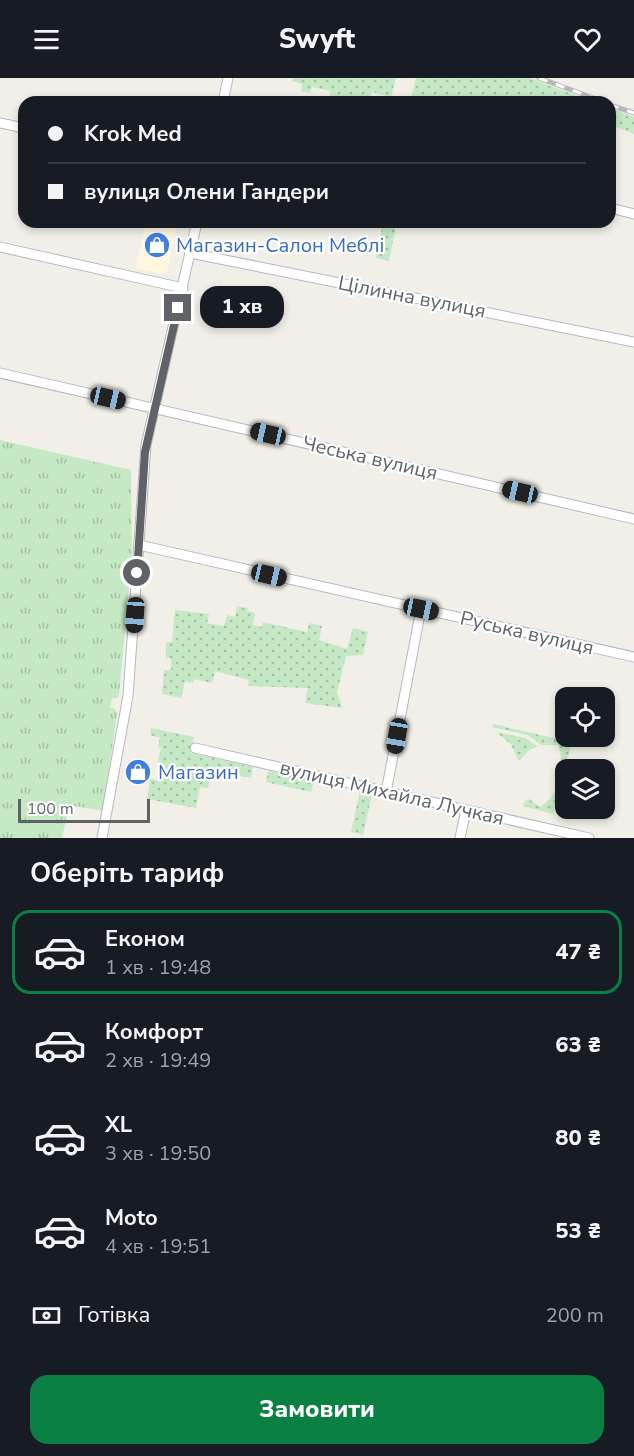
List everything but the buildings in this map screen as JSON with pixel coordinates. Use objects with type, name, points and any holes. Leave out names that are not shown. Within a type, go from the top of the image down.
[{"type":"street","points":[[224,96],[228,78]]},
{"type":"street","points":[[0,123],[18,127]]},
{"type":"street","points":[[616,210],[634,214]]},
{"type":"street","points":[[102,838],[128,696],[145,452],[196,228]]},
{"type":"street","points":[[0,247],[183,288]]},
{"type":"street","name":"Цілинна вулиця","points":[[190,253],[634,342]]},
{"type":"street","name":"Чеська вулиця","points":[[0,373],[634,519]]},
{"type":"street","name":"Руська вулиця","points":[[139,545],[634,657]]},
{"type":"street","points":[[386,792],[421,609]]},
{"type":"street","name":"вулиця Михайла Лучкая","points":[[195,748],[588,838]]},
{"type":"street","points":[[460,838],[466,810]]},
{"type":"shaded area","name":"Магазин-Салон Меблі","points":[[145,228],[177,228],[167,271],[162,274],[136,268]]},
{"type":"green space","points":[[293,78],[396,78],[391,96],[372,92],[371,96],[330,96],[330,91],[312,87],[310,93],[301,91],[302,84],[292,81]]},
{"type":"green space","points":[[416,78],[530,78],[578,96],[412,96]]},
{"type":"green space","points":[[616,110],[634,117],[634,134],[616,127]]},
{"type":"green space","points":[[382,228],[395,228],[389,261],[376,258]]},
{"type":"green space","points":[[0,440],[131,470],[132,554],[119,695],[117,698],[112,698],[110,708],[115,709],[117,714],[103,811],[69,805],[62,838],[0,838]]},
{"type":"green space","points":[[237,606],[248,608],[247,611],[255,613],[253,625],[262,627],[263,622],[307,632],[309,623],[322,626],[319,640],[347,649],[353,628],[368,632],[363,655],[346,656],[337,692],[342,708],[305,703],[308,688],[248,686],[249,680],[215,671],[212,683],[194,679],[193,683],[185,681],[181,698],[162,694],[164,670],[171,670],[171,658],[166,658],[166,642],[172,642],[175,610],[209,614],[207,623],[224,626],[227,615],[235,617]]},
{"type":"green space","points":[[493,724],[555,738],[555,745],[541,745],[528,735],[492,727]]},
{"type":"green space","points":[[151,728],[194,737],[191,753],[253,767],[251,778],[212,770],[208,788],[200,787],[196,808],[147,799],[150,779],[162,781],[165,764],[158,762],[161,748],[158,747],[160,738],[150,735]]},
{"type":"green space","points":[[496,732],[525,738],[537,746],[518,760],[511,744]]},
{"type":"green space","points":[[558,747],[571,747],[568,759],[561,759]]},
{"type":"green space","points":[[268,771],[314,781],[311,792],[266,782]]},
{"type":"green space","points":[[360,791],[372,794],[363,835],[351,832]]},
{"type":"green space","points":[[555,791],[553,814],[523,806],[529,799],[540,807]]},
{"type":"railway","points":[[539,78],[588,96]]},
{"type":"railway","points":[[616,107],[634,113]]},
{"type":"place","name":"Магазин-Салон Меблі","points":[[157,245]]},
{"type":"place","name":"Магазин","points":[[138,772]]},
{"type":"route","points":[[137,573],[145,452],[178,308]]}]
